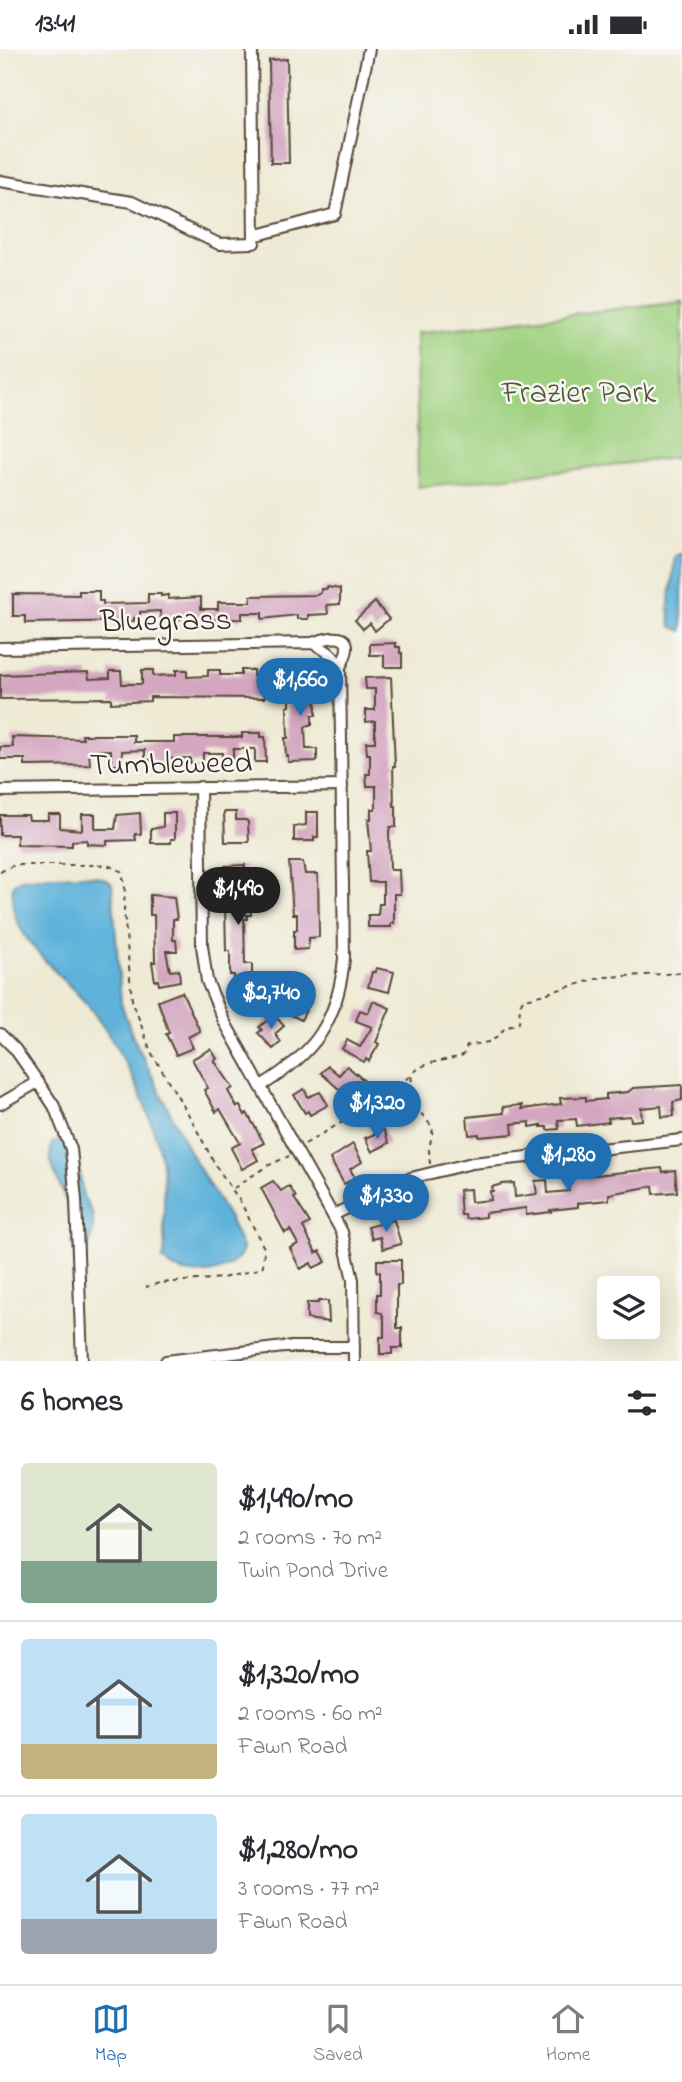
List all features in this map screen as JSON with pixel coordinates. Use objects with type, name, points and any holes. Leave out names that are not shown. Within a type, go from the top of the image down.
[{"type":"street","points":[[0,181],[132,202],[219,244],[254,243],[252,49]]},
{"type":"street","points":[[254,236],[335,214],[369,49]]},
{"type":"street","points":[[261,1086],[293,1064],[314,1045],[330,1020],[338,998],[344,958],[340,667],[348,650],[347,644],[341,639],[330,636],[312,643]]},
{"type":"street","name":"Bluegrass","points":[[0,648],[312,643],[330,653],[340,667]]},
{"type":"street","name":"Tumbleweed","points":[[0,791],[342,786]]},
{"type":"street","points":[[200,787],[204,971],[215,1004],[342,1232],[351,1264],[354,1361]]},
{"type":"street","points":[[0,1034],[15,1049],[54,1106],[71,1149],[76,1200],[82,1361]]},
{"type":"street","points":[[0,1104],[38,1082]]},
{"type":"street","points":[[333,1215],[399,1183],[472,1163],[682,1140]]},
{"type":"street","points":[[166,1361],[284,1347],[354,1347]]},
{"type":"path","points":[[0,872],[14,865],[107,865],[121,871],[125,885],[124,911],[132,1000],[151,1052],[216,1166],[233,1189],[264,1248],[263,1266],[240,1275],[160,1283],[146,1287]]},
{"type":"path","points":[[233,1189],[391,1093],[417,1068],[429,1062],[447,1061],[463,1055],[467,1046],[496,1038],[505,1028],[519,1023],[523,1000],[603,977],[682,973]]},
{"type":"path","points":[[411,1075],[415,1106],[433,1128],[429,1157],[432,1172]]},
{"type":"green space","name":"Frazier Park","points":[[682,301],[682,457],[418,487],[416,333]]},
{"type":"water","points":[[682,553],[681,631],[671,626],[669,607],[675,556]]},
{"type":"water","points":[[53,876],[100,877],[112,884],[121,1003],[133,1037],[189,1151],[230,1220],[243,1250],[229,1266],[218,1271],[182,1271],[163,1260],[163,1169],[143,1100],[125,1063],[93,1012],[38,953],[17,920],[12,902],[14,883],[21,879]]},
{"type":"water","points":[[62,1139],[72,1142],[77,1152],[83,1196],[93,1215],[93,1232],[87,1250],[75,1250],[71,1243],[73,1233],[70,1212],[51,1161],[51,1144]]},
{"type":"building","points":[[287,59],[289,163],[271,163],[269,60]]},
{"type":"building","points":[[321,589],[340,589],[340,604],[327,605],[328,614],[308,615],[308,619],[297,619],[297,615],[262,619],[262,613],[242,613],[242,619],[194,620],[194,617],[161,621],[160,611],[140,612],[140,618],[134,618],[134,621],[25,623],[25,616],[13,616],[13,594],[79,595],[79,591],[99,591],[99,601],[103,601],[103,604],[148,603],[148,594],[161,594],[168,595],[168,599],[201,597],[201,609],[218,609],[218,602],[251,602],[251,596],[317,595],[321,593]]},
{"type":"building","points":[[375,602],[389,619],[375,631],[370,623],[363,629],[355,620]]},
{"type":"building","points":[[396,643],[402,653],[402,667],[384,667],[384,655],[370,655],[370,644]]},
{"type":"building","points":[[142,670],[153,670],[153,676],[176,675],[176,670],[187,670],[187,677],[208,676],[208,670],[220,670],[220,675],[241,675],[241,670],[253,670],[253,676],[263,676],[265,679],[265,698],[150,697],[150,701],[111,703],[111,698],[0,699],[0,675],[88,672],[89,679],[110,678],[110,671],[121,671],[122,684],[142,684]]},
{"type":"building","points":[[286,671],[301,671],[302,683],[315,683],[316,715],[312,715],[312,724],[305,727],[306,749],[317,749],[317,761],[288,762],[285,738],[288,738],[287,707],[290,706],[290,691],[287,691]]},
{"type":"building","points":[[391,677],[396,827],[390,827],[389,831],[390,870],[399,870],[400,894],[394,894],[394,923],[391,923],[391,927],[368,927],[368,915],[378,915],[379,904],[383,904],[383,882],[369,882],[367,851],[371,851],[368,819],[371,819],[371,809],[376,807],[376,786],[367,786],[366,774],[370,774],[370,754],[367,754],[366,742],[375,742],[375,721],[366,722],[366,710],[375,710],[375,689],[366,689],[365,678]]},
{"type":"building","points":[[242,733],[261,733],[261,737],[265,737],[266,762],[255,762],[255,749],[233,749],[233,763],[222,763],[222,753],[203,753],[203,763],[190,763],[190,758],[166,759],[166,764],[155,764],[155,760],[145,760],[145,750],[122,751],[122,765],[111,765],[111,750],[89,751],[90,765],[25,766],[25,759],[0,759],[0,747],[13,747],[12,737],[83,739],[82,735],[134,735],[134,742],[174,742],[174,737],[242,737]]},
{"type":"building","points":[[224,812],[236,812],[236,820],[248,822],[249,842],[225,842]]},
{"type":"building","points":[[306,812],[318,812],[318,837],[314,837],[314,841],[294,841],[294,827],[306,825]]},
{"type":"building","points":[[140,813],[141,834],[135,834],[136,840],[107,841],[107,845],[87,844],[87,840],[72,841],[72,846],[17,845],[17,835],[0,835],[0,815],[28,815],[29,820],[48,820],[48,814],[60,814],[60,828],[82,830],[82,814],[95,814],[95,828],[115,829],[117,815]]},
{"type":"building","points":[[163,813],[175,813],[175,839],[171,839],[171,843],[151,843],[151,829],[163,827]]},
{"type":"building","points":[[289,862],[303,862],[305,874],[318,874],[319,937],[309,938],[308,949],[294,950],[297,914],[293,914]]},
{"type":"building","points":[[245,865],[244,895],[250,895],[251,915],[244,919],[245,964],[252,964],[252,986],[234,986],[234,975],[230,975],[230,951],[226,951],[225,907],[235,907],[236,887],[226,887],[225,866]]},
{"type":"building","points":[[150,895],[174,897],[177,919],[173,919],[173,940],[176,940],[177,951],[166,951],[170,971],[179,970],[180,981],[159,985],[158,980],[155,981],[152,962],[155,962],[154,915],[150,915]]},
{"type":"building","points":[[376,968],[394,972],[389,992],[368,987],[372,972],[375,972]]},
{"type":"building","points":[[291,990],[308,998],[301,1020],[281,1010]]},
{"type":"building","points":[[182,992],[200,1031],[188,1037],[193,1048],[176,1055],[166,1034],[169,1033],[158,1001]]},
{"type":"building","points":[[373,1001],[390,1008],[376,1042],[379,1044],[369,1061],[366,1059],[364,1062],[342,1049],[347,1040],[360,1047],[372,1027],[356,1021],[360,1010],[368,1013]]},
{"type":"building","points":[[274,1015],[284,1026],[275,1034],[281,1042],[273,1049],[258,1033],[262,1030],[259,1027]]},
{"type":"building","points":[[211,1049],[217,1059],[214,1060],[233,1088],[228,1091],[237,1107],[240,1106],[245,1115],[247,1113],[264,1143],[252,1149],[258,1160],[242,1169],[231,1148],[240,1143],[220,1109],[216,1112],[204,1090],[208,1088],[192,1059]]},
{"type":"building","points":[[328,1066],[339,1075],[347,1066],[367,1083],[358,1093],[350,1085],[345,1090],[340,1090],[321,1073]]},
{"type":"building","points":[[682,1085],[682,1100],[673,1102],[674,1116],[662,1117],[661,1106],[641,1108],[642,1120],[631,1121],[630,1116],[608,1118],[609,1122],[577,1126],[576,1119],[558,1120],[559,1129],[547,1130],[547,1127],[541,1125],[530,1127],[530,1122],[512,1124],[513,1134],[479,1137],[479,1134],[469,1135],[467,1117],[504,1113],[503,1107],[522,1105],[522,1109],[561,1104],[560,1098],[586,1097],[586,1101],[606,1099],[606,1094],[628,1092],[633,1088]]},
{"type":"building","points":[[304,1089],[308,1097],[320,1092],[328,1105],[310,1115],[308,1111],[305,1113],[294,1095]]},
{"type":"building","points":[[384,1130],[389,1143],[372,1152],[365,1138]]},
{"type":"building","points":[[353,1144],[362,1162],[350,1169],[355,1178],[344,1184],[330,1159]]},
{"type":"building","points":[[662,1168],[663,1172],[675,1170],[677,1192],[654,1194],[653,1186],[609,1194],[609,1200],[578,1203],[578,1207],[550,1210],[551,1212],[526,1215],[526,1208],[485,1213],[485,1217],[466,1219],[465,1215],[461,1215],[459,1190],[470,1189],[471,1202],[491,1200],[492,1187],[502,1184],[514,1183],[515,1197],[537,1194],[535,1181],[547,1180],[548,1193],[569,1191],[567,1178]]},
{"type":"building","points":[[273,1181],[281,1191],[289,1186],[310,1223],[303,1227],[316,1253],[320,1251],[326,1262],[313,1268],[311,1263],[300,1269],[290,1248],[298,1244],[290,1230],[285,1233],[261,1188]]},
{"type":"building","points":[[394,1220],[401,1244],[383,1249],[380,1237],[372,1239],[368,1227]]},
{"type":"building","points":[[377,1260],[401,1260],[401,1285],[397,1285],[397,1328],[402,1328],[402,1348],[392,1348],[392,1354],[380,1354],[384,1319],[382,1313],[377,1312],[380,1272],[377,1272]]},
{"type":"building","points":[[328,1301],[329,1322],[307,1319],[307,1303]]}]
